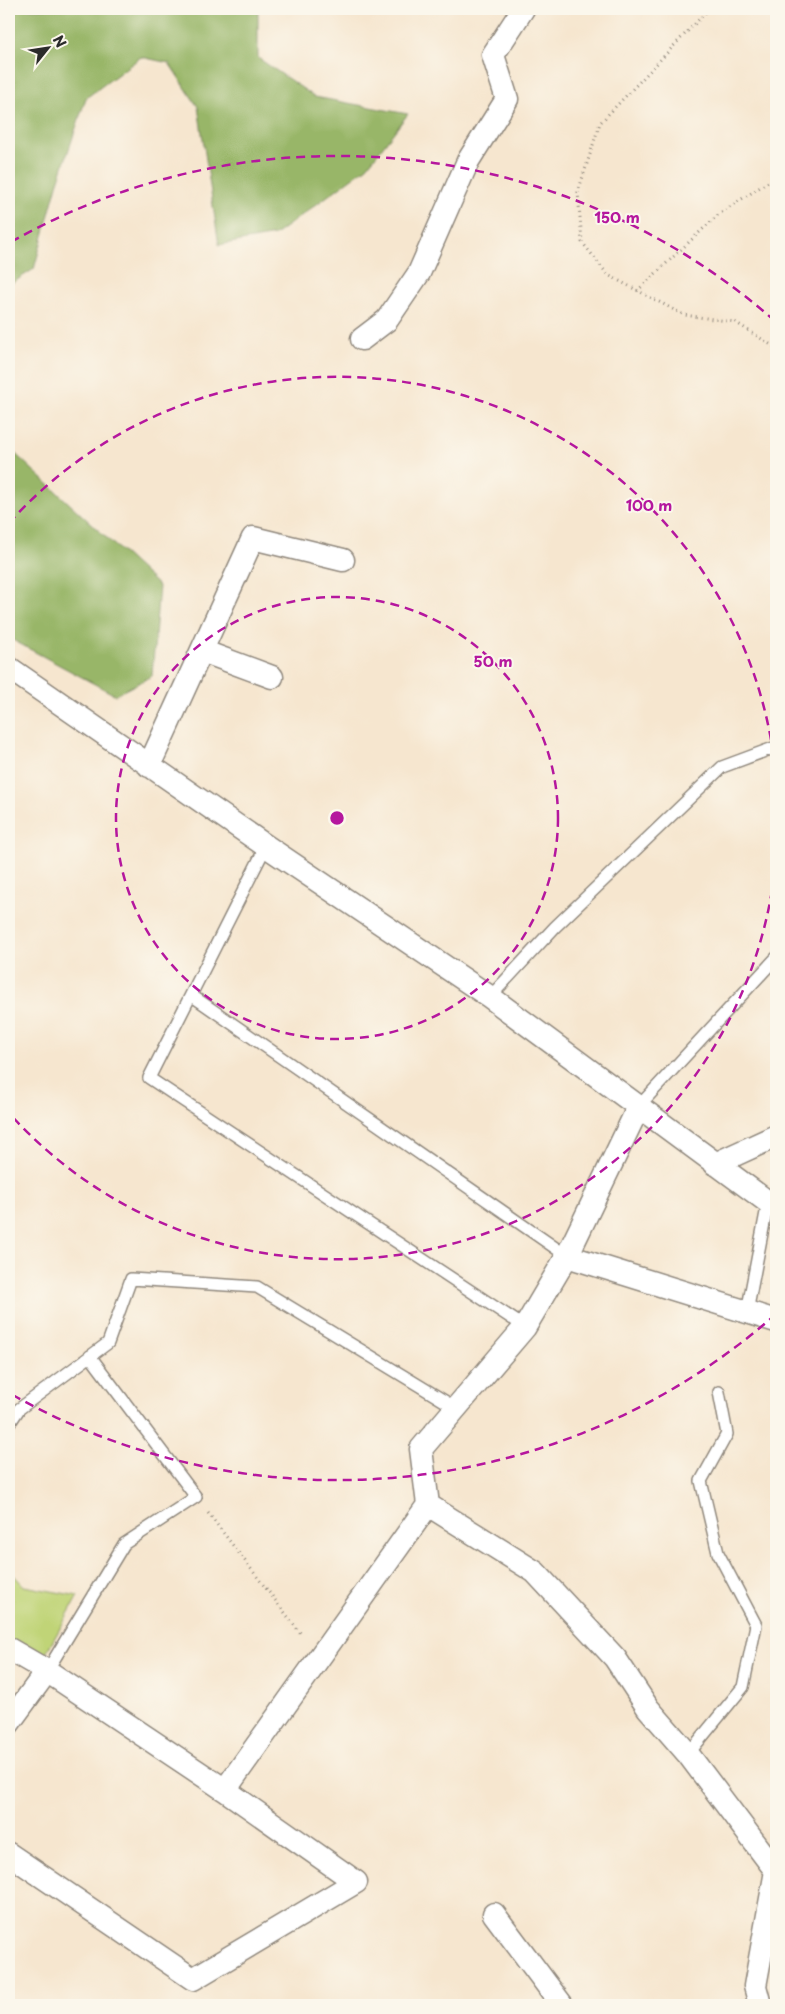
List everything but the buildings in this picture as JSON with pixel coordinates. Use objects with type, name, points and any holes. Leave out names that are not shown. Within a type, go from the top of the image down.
[{"type":"street","points":[[362,339],[387,320],[419,273],[468,161],[506,99],[493,55],[523,9]]},
{"type":"street","points":[[149,766],[253,538],[344,560]]},
{"type":"street","points":[[202,651],[272,677]]},
{"type":"street","points":[[9,668],[149,766],[490,997],[772,1205]]},
{"type":"street","points":[[225,1790],[428,1505],[421,1449],[525,1327],[566,1256],[639,1106]]},
{"type":"street","points":[[715,1164],[776,1136]]},
{"type":"street","points":[[566,1256],[776,1322]]},
{"type":"street","points":[[428,1505],[534,1572],[615,1658],[648,1708],[688,1754],[776,1872],[755,1986],[760,2005]]},
{"type":"street","points":[[9,1649],[47,1671],[225,1790],[356,1882],[193,1979],[9,1854]]},
{"type":"street","points":[[9,1723],[47,1671]]},
{"type":"street","points":[[494,1914],[562,2005]]},
{"type":"lane","points":[[490,997],[555,928],[722,766],[776,747]]},
{"type":"lane","points":[[266,846],[149,1078],[525,1327]]},
{"type":"lane","points":[[639,1106],[776,958]]},
{"type":"lane","points":[[191,995],[566,1256]]},
{"type":"lane","points":[[747,1312],[772,1205]]},
{"type":"lane","points":[[9,1424],[19,1409],[108,1343],[131,1279],[257,1287],[456,1408]]},
{"type":"lane","points":[[47,1671],[124,1544],[196,1497],[90,1356]]},
{"type":"lane","points":[[688,1754],[743,1687],[756,1625],[718,1553],[701,1481],[727,1434],[719,1392]]},
{"type":"path","points":[[709,9],[600,123],[578,192],[582,242],[608,276],[684,315],[735,322],[776,348]]},
{"type":"path","points":[[637,291],[720,213],[776,177]]},
{"type":"path","points":[[196,1497],[320,1658]]},
{"type":"green space","points":[[9,9],[258,9],[258,58],[315,97],[408,114],[367,167],[275,235],[219,245],[198,107],[169,63],[141,57],[86,98],[57,185],[34,269],[9,285]]},
{"type":"green space","points":[[9,448],[159,586],[152,676],[115,695],[9,638]]},
{"type":"green space","points":[[10,1571],[24,1586],[78,1596],[44,1657],[9,1640]]}]
